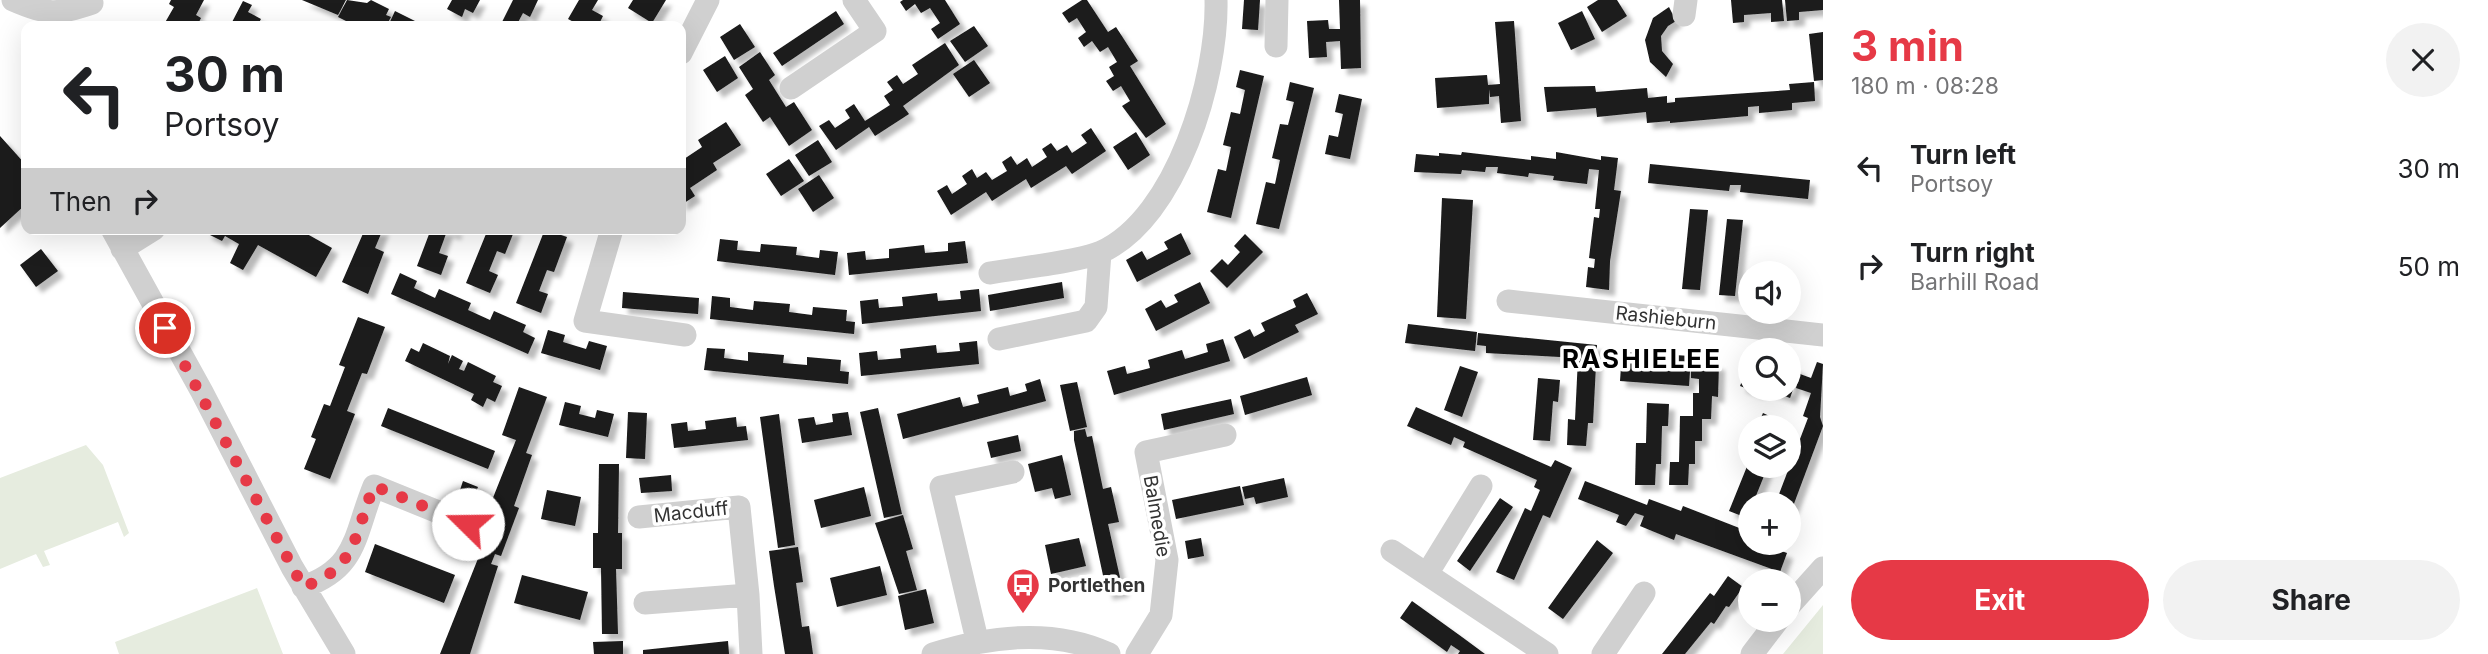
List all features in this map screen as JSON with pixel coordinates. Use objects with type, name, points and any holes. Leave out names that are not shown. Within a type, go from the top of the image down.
[{"type":"street","points":[[686,42],[708,0]]},
{"type":"street","points":[[791,88],[875,31],[854,0]]},
{"type":"street","points":[[990,273],[1100,253],[1125,236],[1148,215],[1182,152],[1207,84],[1216,22],[1216,0]]},
{"type":"street","points":[[1276,46],[1277,0]]},
{"type":"street","points":[[17,2],[40,12],[63,13],[93,1]]},
{"type":"street","points":[[79,21],[93,1]]},
{"type":"street","points":[[17,2],[32,21]]},
{"type":"street","points":[[610,235],[585,321],[685,335]]},
{"type":"street","points":[[117,239],[202,393],[303,587],[344,654]]},
{"type":"street","points":[[999,339],[1086,321],[1096,307],[1100,253]]},
{"type":"street","name":"Rashieburn","points":[[1508,300],[1823,335]]},
{"type":"street","name":"Balmedie","points":[[1137,654],[1161,615],[1167,560],[1146,452],[1225,435]]},
{"type":"street","points":[[976,640],[941,487],[1013,472]]},
{"type":"street","points":[[303,587],[337,572],[354,545],[358,526],[374,486],[468,524]]},
{"type":"street","points":[[1427,574],[1481,486]]},
{"type":"street","name":"Macduff","points":[[639,517],[739,507],[751,654]]},
{"type":"street","points":[[1392,551],[1547,654]]},
{"type":"street","points":[[1801,593],[1823,568]]},
{"type":"street","points":[[1603,654],[1644,593]]},
{"type":"street","points":[[645,603],[748,594]]},
{"type":"street","points":[[1752,654],[1769,632]]},
{"type":"street","points":[[933,654],[976,640],[1024,636],[1095,647],[1110,654]]},
{"type":"shaded area","points":[[86,445],[103,465],[129,533],[124,537],[118,522],[44,551],[50,565],[43,567],[36,554],[0,569],[0,478]]},
{"type":"shaded area","points":[[257,588],[283,654],[119,654],[115,642]]},
{"type":"shaded area","points":[[1823,605],[1823,654],[1783,654]]},
{"type":"building","points":[[171,0],[204,0],[196,15],[201,18],[200,21],[166,21],[174,7],[169,4]]},
{"type":"building","points":[[302,0],[346,0],[338,15]]},
{"type":"building","points":[[347,0],[367,3],[371,0],[389,9],[386,15],[391,17],[389,21],[346,21],[338,17]]},
{"type":"building","points":[[452,0],[480,0],[473,13],[465,9],[462,17],[447,9]]},
{"type":"building","points":[[513,0],[538,0],[530,17],[523,13],[519,21],[502,21]]},
{"type":"building","points":[[579,0],[598,0],[592,10],[603,16],[600,21],[568,19]]},
{"type":"building","points":[[633,0],[666,0],[653,21],[628,8]]},
{"type":"building","points":[[945,0],[960,24],[938,39],[931,29],[940,23],[930,8],[921,13],[915,4],[906,11],[900,2]]},
{"type":"building","points":[[1082,0],[1087,0],[1108,32],[1116,27],[1138,61],[1130,66],[1166,124],[1146,138],[1122,106],[1130,101],[1121,86],[1113,91],[1106,81],[1114,76],[1109,67],[1117,62],[1108,47],[1100,52],[1092,41],[1084,47],[1078,38],[1086,32],[1077,18],[1069,23],[1062,13]]},
{"type":"building","points":[[1244,0],[1260,0],[1258,30],[1242,29]]},
{"type":"building","points":[[1339,0],[1360,0],[1361,68],[1341,69],[1340,41],[1326,42],[1327,57],[1309,58],[1307,21],[1328,20],[1329,29],[1340,29]]},
{"type":"building","points":[[1598,0],[1617,0],[1627,16],[1602,32],[1587,7]]},
{"type":"building","points":[[1731,0],[1782,0],[1784,21],[1771,22],[1771,13],[1744,15],[1744,22],[1733,23]]},
{"type":"building","points":[[1785,0],[1823,0],[1823,10],[1799,12],[1799,20],[1787,21]]},
{"type":"building","points":[[243,1],[252,5],[248,12],[261,19],[260,21],[233,21]]},
{"type":"building","points":[[1669,7],[1676,21],[1668,26],[1661,36],[1662,51],[1673,64],[1666,77],[1650,62],[1645,40],[1653,18]]},
{"type":"building","points":[[395,11],[415,21],[390,21]]},
{"type":"building","points":[[836,11],[844,24],[782,66],[773,53]]},
{"type":"building","points":[[1582,11],[1595,39],[1571,50],[1558,23]]},
{"type":"building","points":[[1514,21],[1521,121],[1501,123],[1499,96],[1490,97],[1489,89],[1489,104],[1437,108],[1435,78],[1487,75],[1488,85],[1500,84],[1495,22]]},
{"type":"building","points":[[740,24],[755,47],[734,60],[720,37]]},
{"type":"building","points":[[974,26],[988,46],[965,62],[950,41]]},
{"type":"building","points":[[1823,32],[1823,80],[1814,81],[1809,34]]},
{"type":"building","points":[[945,43],[959,65],[903,106],[909,114],[875,136],[869,127],[836,150],[819,126],[829,120],[835,128],[850,118],[845,110],[854,104],[865,121],[890,105],[884,96],[893,90],[887,82],[897,75],[903,84],[918,74],[912,65]]},
{"type":"building","points":[[760,52],[775,75],[769,80],[786,107],[794,102],[812,130],[789,146],[770,117],[763,122],[745,95],[753,89],[739,67]]},
{"type":"building","points":[[725,56],[738,78],[717,92],[703,70]]},
{"type":"building","points":[[974,60],[990,83],[969,97],[953,74]]},
{"type":"building","points":[[1240,70],[1264,76],[1231,218],[1207,212],[1218,169],[1226,171],[1231,147],[1223,145],[1231,112],[1240,114],[1245,90],[1236,87]]},
{"type":"building","points":[[1290,82],[1314,88],[1279,229],[1256,224],[1266,182],[1275,184],[1280,160],[1272,158],[1280,124],[1288,125],[1294,102],[1286,100]]},
{"type":"building","points":[[1814,82],[1815,101],[1792,103],[1792,110],[1759,113],[1759,106],[1748,107],[1748,116],[1670,123],[1647,123],[1646,112],[1597,117],[1596,108],[1547,112],[1544,87],[1595,86],[1596,92],[1647,88],[1648,98],[1667,96],[1667,103],[1675,102],[1675,98],[1790,90],[1789,84]]},
{"type":"building","points":[[1339,94],[1362,99],[1350,159],[1325,154],[1329,135],[1338,137],[1343,114],[1335,112]]},
{"type":"building","points":[[726,122],[741,145],[713,163],[717,170],[690,188],[695,196],[686,202],[686,158],[702,147],[698,140]]},
{"type":"building","points":[[1091,128],[1106,151],[1072,174],[1066,166],[1031,188],[1026,179],[992,201],[986,192],[951,215],[937,191],[947,185],[952,194],[967,184],[962,176],[972,169],[977,178],[986,172],[992,180],[1007,171],[1002,162],[1011,156],[1017,165],[1027,158],[1032,167],[1047,157],[1042,149],[1051,143],[1057,151],[1067,145],[1072,153],[1087,143],[1081,135]]},
{"type":"building","points":[[1136,132],[1150,155],[1128,170],[1113,147]]},
{"type":"building","points":[[0,136],[21,159],[21,209],[0,228]]},
{"type":"building","points":[[818,140],[832,162],[809,176],[795,155]]},
{"type":"building","points":[[1462,152],[1531,160],[1531,156],[1556,159],[1556,152],[1601,160],[1601,156],[1618,158],[1614,190],[1621,191],[1610,261],[1609,290],[1586,287],[1588,267],[1594,268],[1595,259],[1589,258],[1594,217],[1599,218],[1600,209],[1595,209],[1599,170],[1589,169],[1587,184],[1553,180],[1554,176],[1529,173],[1528,177],[1497,173],[1498,167],[1486,167],[1485,172],[1462,170],[1461,174],[1414,172],[1416,154],[1439,156],[1439,153],[1461,155]]},
{"type":"building","points":[[789,159],[804,181],[781,196],[766,174]]},
{"type":"building","points":[[1650,164],[1810,180],[1808,199],[1740,192],[1741,185],[1730,185],[1729,191],[1648,183]]},
{"type":"building","points":[[819,175],[834,198],[813,212],[798,189]]},
{"type":"building","points":[[1442,198],[1473,200],[1466,319],[1437,317]]},
{"type":"building","points":[[1690,209],[1708,210],[1700,290],[1682,289]]},
{"type":"building","points":[[1727,219],[1743,220],[1735,296],[1719,295]]},
{"type":"building","points":[[1181,233],[1191,254],[1137,282],[1126,260],[1142,251],[1147,260],[1168,249],[1164,242]]},
{"type":"building","points":[[1245,234],[1263,252],[1227,288],[1210,271],[1222,259],[1228,265],[1240,252],[1234,246]]},
{"type":"building","points":[[210,235],[309,235],[332,248],[316,277],[258,245],[243,270],[230,263],[239,244],[225,236],[222,241]]},
{"type":"building","points":[[362,235],[380,235],[375,248],[384,252],[368,294],[342,282]]},
{"type":"building","points":[[429,235],[446,235],[439,253],[448,256],[441,275],[417,266]]},
{"type":"building","points":[[486,235],[513,235],[505,254],[497,251],[489,271],[498,275],[490,293],[466,283]]},
{"type":"building","points":[[543,235],[567,237],[554,272],[547,270],[539,291],[548,294],[541,313],[516,303]]},
{"type":"building","points":[[720,239],[738,241],[737,250],[760,252],[761,244],[797,247],[796,255],[819,258],[820,250],[838,252],[835,275],[717,261]]},
{"type":"building","points":[[965,241],[968,263],[849,275],[847,253],[865,251],[866,260],[889,258],[889,249],[924,245],[925,253],[948,251],[948,243]]},
{"type":"building","points":[[41,249],[58,271],[36,287],[20,265]]},
{"type":"building","points":[[400,273],[417,281],[414,288],[435,298],[439,289],[471,303],[468,310],[490,320],[494,311],[526,325],[523,332],[535,338],[528,354],[391,294]]},
{"type":"building","points":[[1062,282],[1064,298],[990,311],[988,295]]},
{"type":"building","points":[[1200,282],[1210,303],[1156,331],[1145,309],[1161,300],[1166,308],[1178,302],[1174,295]]},
{"type":"building","points":[[979,289],[981,311],[862,324],[860,301],[878,299],[879,308],[903,306],[902,297],[937,293],[938,301],[961,299],[960,291]]},
{"type":"building","points":[[623,292],[699,298],[698,314],[622,308]]},
{"type":"building","points":[[1307,293],[1318,314],[1295,325],[1299,332],[1244,359],[1234,337],[1250,329],[1254,337],[1265,331],[1261,323],[1296,307],[1293,300]]},
{"type":"building","points":[[712,296],[730,298],[730,307],[753,310],[754,301],[790,304],[789,312],[812,315],[813,307],[847,310],[846,321],[855,322],[854,334],[710,319]]},
{"type":"building","points":[[358,317],[385,327],[367,374],[362,373],[347,411],[355,414],[330,479],[304,469],[316,439],[311,437],[324,404],[330,406],[345,367],[339,365]]},
{"type":"building","points":[[1408,324],[1477,332],[1475,351],[1405,343]]},
{"type":"building","points":[[548,330],[565,335],[563,342],[586,349],[589,341],[607,346],[600,370],[541,353]]},
{"type":"building","points":[[1478,333],[1597,345],[1593,423],[1588,423],[1586,446],[1567,445],[1568,419],[1575,420],[1578,358],[1486,353],[1486,346],[1477,345]]},
{"type":"building","points":[[1223,339],[1230,361],[1114,395],[1107,371],[1125,366],[1127,374],[1150,368],[1148,360],[1182,350],[1185,359],[1208,352],[1206,344]]},
{"type":"building","points":[[977,341],[979,364],[861,376],[859,353],[877,351],[878,360],[901,358],[900,349],[936,345],[937,353],[960,351],[959,343]]},
{"type":"building","points":[[423,343],[450,356],[448,364],[452,355],[463,361],[459,369],[464,371],[468,362],[496,376],[493,382],[502,386],[495,402],[487,398],[483,407],[471,400],[474,394],[405,361],[411,348],[419,352]]},
{"type":"building","points":[[707,348],[725,349],[724,358],[748,361],[748,352],[784,355],[783,363],[807,365],[807,357],[841,360],[840,371],[849,372],[848,384],[704,370]]},
{"type":"building","points":[[1622,352],[1691,356],[1689,386],[1620,381]]},
{"type":"building","points":[[1817,362],[1823,364],[1820,417],[1823,426],[1798,492],[1780,492],[1785,478],[1801,478],[1801,436],[1808,418],[1803,416],[1811,393],[1801,390],[1801,374],[1811,378]]},
{"type":"building","points":[[1691,364],[1719,364],[1718,397],[1712,396],[1711,419],[1702,419],[1702,441],[1695,441],[1695,464],[1689,464],[1688,485],[1669,485],[1670,462],[1679,462],[1680,416],[1693,416],[1693,393],[1699,393],[1699,379],[1691,378]]},
{"type":"building","points":[[1460,366],[1478,372],[1462,417],[1444,410]]},
{"type":"building","points":[[1307,377],[1312,395],[1245,415],[1240,396]]},
{"type":"building","points":[[1538,378],[1560,380],[1558,402],[1553,401],[1550,441],[1533,440]]},
{"type":"building","points":[[1040,379],[1046,401],[903,439],[897,414],[960,397],[963,407],[979,403],[977,395],[1008,387],[1010,396],[1027,391],[1025,384]]},
{"type":"building","points":[[1077,382],[1087,427],[1070,431],[1060,385]]},
{"type":"building","points":[[519,387],[547,397],[526,453],[532,455],[514,506],[519,508],[501,556],[495,554],[491,564],[498,566],[470,654],[440,654],[481,551],[473,548],[516,440],[502,435]]},
{"type":"building","points":[[1231,399],[1234,414],[1164,430],[1161,414]]},
{"type":"building","points":[[565,402],[581,406],[579,414],[595,418],[597,410],[614,414],[608,437],[559,425]]},
{"type":"building","points":[[1647,403],[1669,404],[1668,426],[1662,426],[1661,464],[1656,464],[1655,485],[1635,485],[1636,443],[1646,443]]},
{"type":"building","points":[[1416,407],[1551,467],[1555,460],[1572,468],[1550,518],[1543,515],[1514,580],[1496,572],[1525,508],[1531,511],[1540,490],[1534,487],[1537,480],[1463,447],[1465,442],[1454,437],[1451,445],[1407,426]]},
{"type":"building","points":[[388,408],[495,451],[488,469],[381,426]]},
{"type":"building","points":[[878,408],[902,514],[884,518],[860,412]]},
{"type":"building","points":[[628,412],[647,413],[645,459],[626,458]]},
{"type":"building","points":[[848,412],[852,435],[802,443],[798,419],[814,417],[816,425],[833,422],[832,414]]},
{"type":"building","points":[[779,414],[795,545],[778,548],[760,417]]},
{"type":"building","points":[[736,417],[737,427],[746,426],[748,440],[674,448],[671,424],[687,422],[688,431],[706,429],[705,421]]},
{"type":"building","points":[[1085,429],[1087,437],[1092,436],[1103,489],[1111,487],[1119,522],[1108,524],[1123,591],[1107,594],[1074,440],[1074,431]]},
{"type":"building","points":[[1018,435],[1021,451],[991,458],[987,442]]},
{"type":"building","points":[[1062,455],[1071,495],[1055,499],[1052,488],[1035,492],[1028,464]]},
{"type":"building","points":[[599,464],[619,464],[618,533],[622,533],[622,569],[616,569],[618,634],[602,634],[601,568],[593,568],[593,533],[598,533]]},
{"type":"building","points":[[671,475],[672,491],[641,493],[639,478]]},
{"type":"building","points":[[1284,478],[1288,497],[1256,504],[1254,497],[1245,499],[1242,487]]},
{"type":"building","points":[[1742,478],[1763,478],[1758,492],[1738,492],[1738,514],[1729,511]]},
{"type":"building","points":[[463,481],[478,487],[472,501],[458,496]]},
{"type":"building","points":[[1585,481],[1647,505],[1649,499],[1681,511],[1683,506],[1738,527],[1738,555],[1786,555],[1781,569],[1772,569],[1676,534],[1674,540],[1640,526],[1644,516],[1635,513],[1626,526],[1616,522],[1619,515],[1578,499]]},
{"type":"building","points":[[1240,486],[1244,505],[1176,519],[1172,500]]},
{"type":"building","points":[[864,487],[871,516],[821,528],[814,500]]},
{"type":"building","points":[[547,490],[581,497],[575,526],[541,519]]},
{"type":"building","points":[[1500,498],[1513,507],[1470,571],[1457,561]]},
{"type":"building","points":[[903,515],[913,549],[906,551],[917,590],[899,594],[875,523]]},
{"type":"building","points":[[1079,538],[1086,566],[1051,574],[1045,545]]},
{"type":"building","points":[[1201,538],[1204,556],[1188,559],[1185,541]]},
{"type":"building","points":[[1597,540],[1613,553],[1563,619],[1548,608]]},
{"type":"building","points":[[375,544],[455,575],[444,603],[365,572]]},
{"type":"building","points":[[798,547],[803,582],[796,583],[802,627],[809,626],[813,654],[785,654],[769,551]]},
{"type":"building","points":[[880,566],[887,595],[837,607],[830,578]]},
{"type":"building","points":[[522,575],[588,592],[580,620],[514,603]]},
{"type":"building","points":[[1728,576],[1738,583],[1738,594],[1729,607],[1726,606],[1714,624],[1711,622],[1685,654],[1662,654],[1710,593],[1714,596]]},
{"type":"building","points":[[926,589],[934,623],[905,630],[898,596]]},
{"type":"building","points":[[1412,601],[1485,654],[1458,654],[1460,651],[1451,645],[1447,652],[1400,618]]},
{"type":"building","points":[[623,641],[623,654],[594,654],[593,642]]},
{"type":"building","points":[[728,641],[729,654],[643,654],[643,650]]},
{"type":"place","name":"Portlethen","points":[[1023,615]]},
{"type":"district","name":"RASHIELEE","points":[[1642,358]]},
{"type":"route","points":[[165,328],[303,587],[337,572],[354,545],[358,526],[374,486],[468,524]]}]
